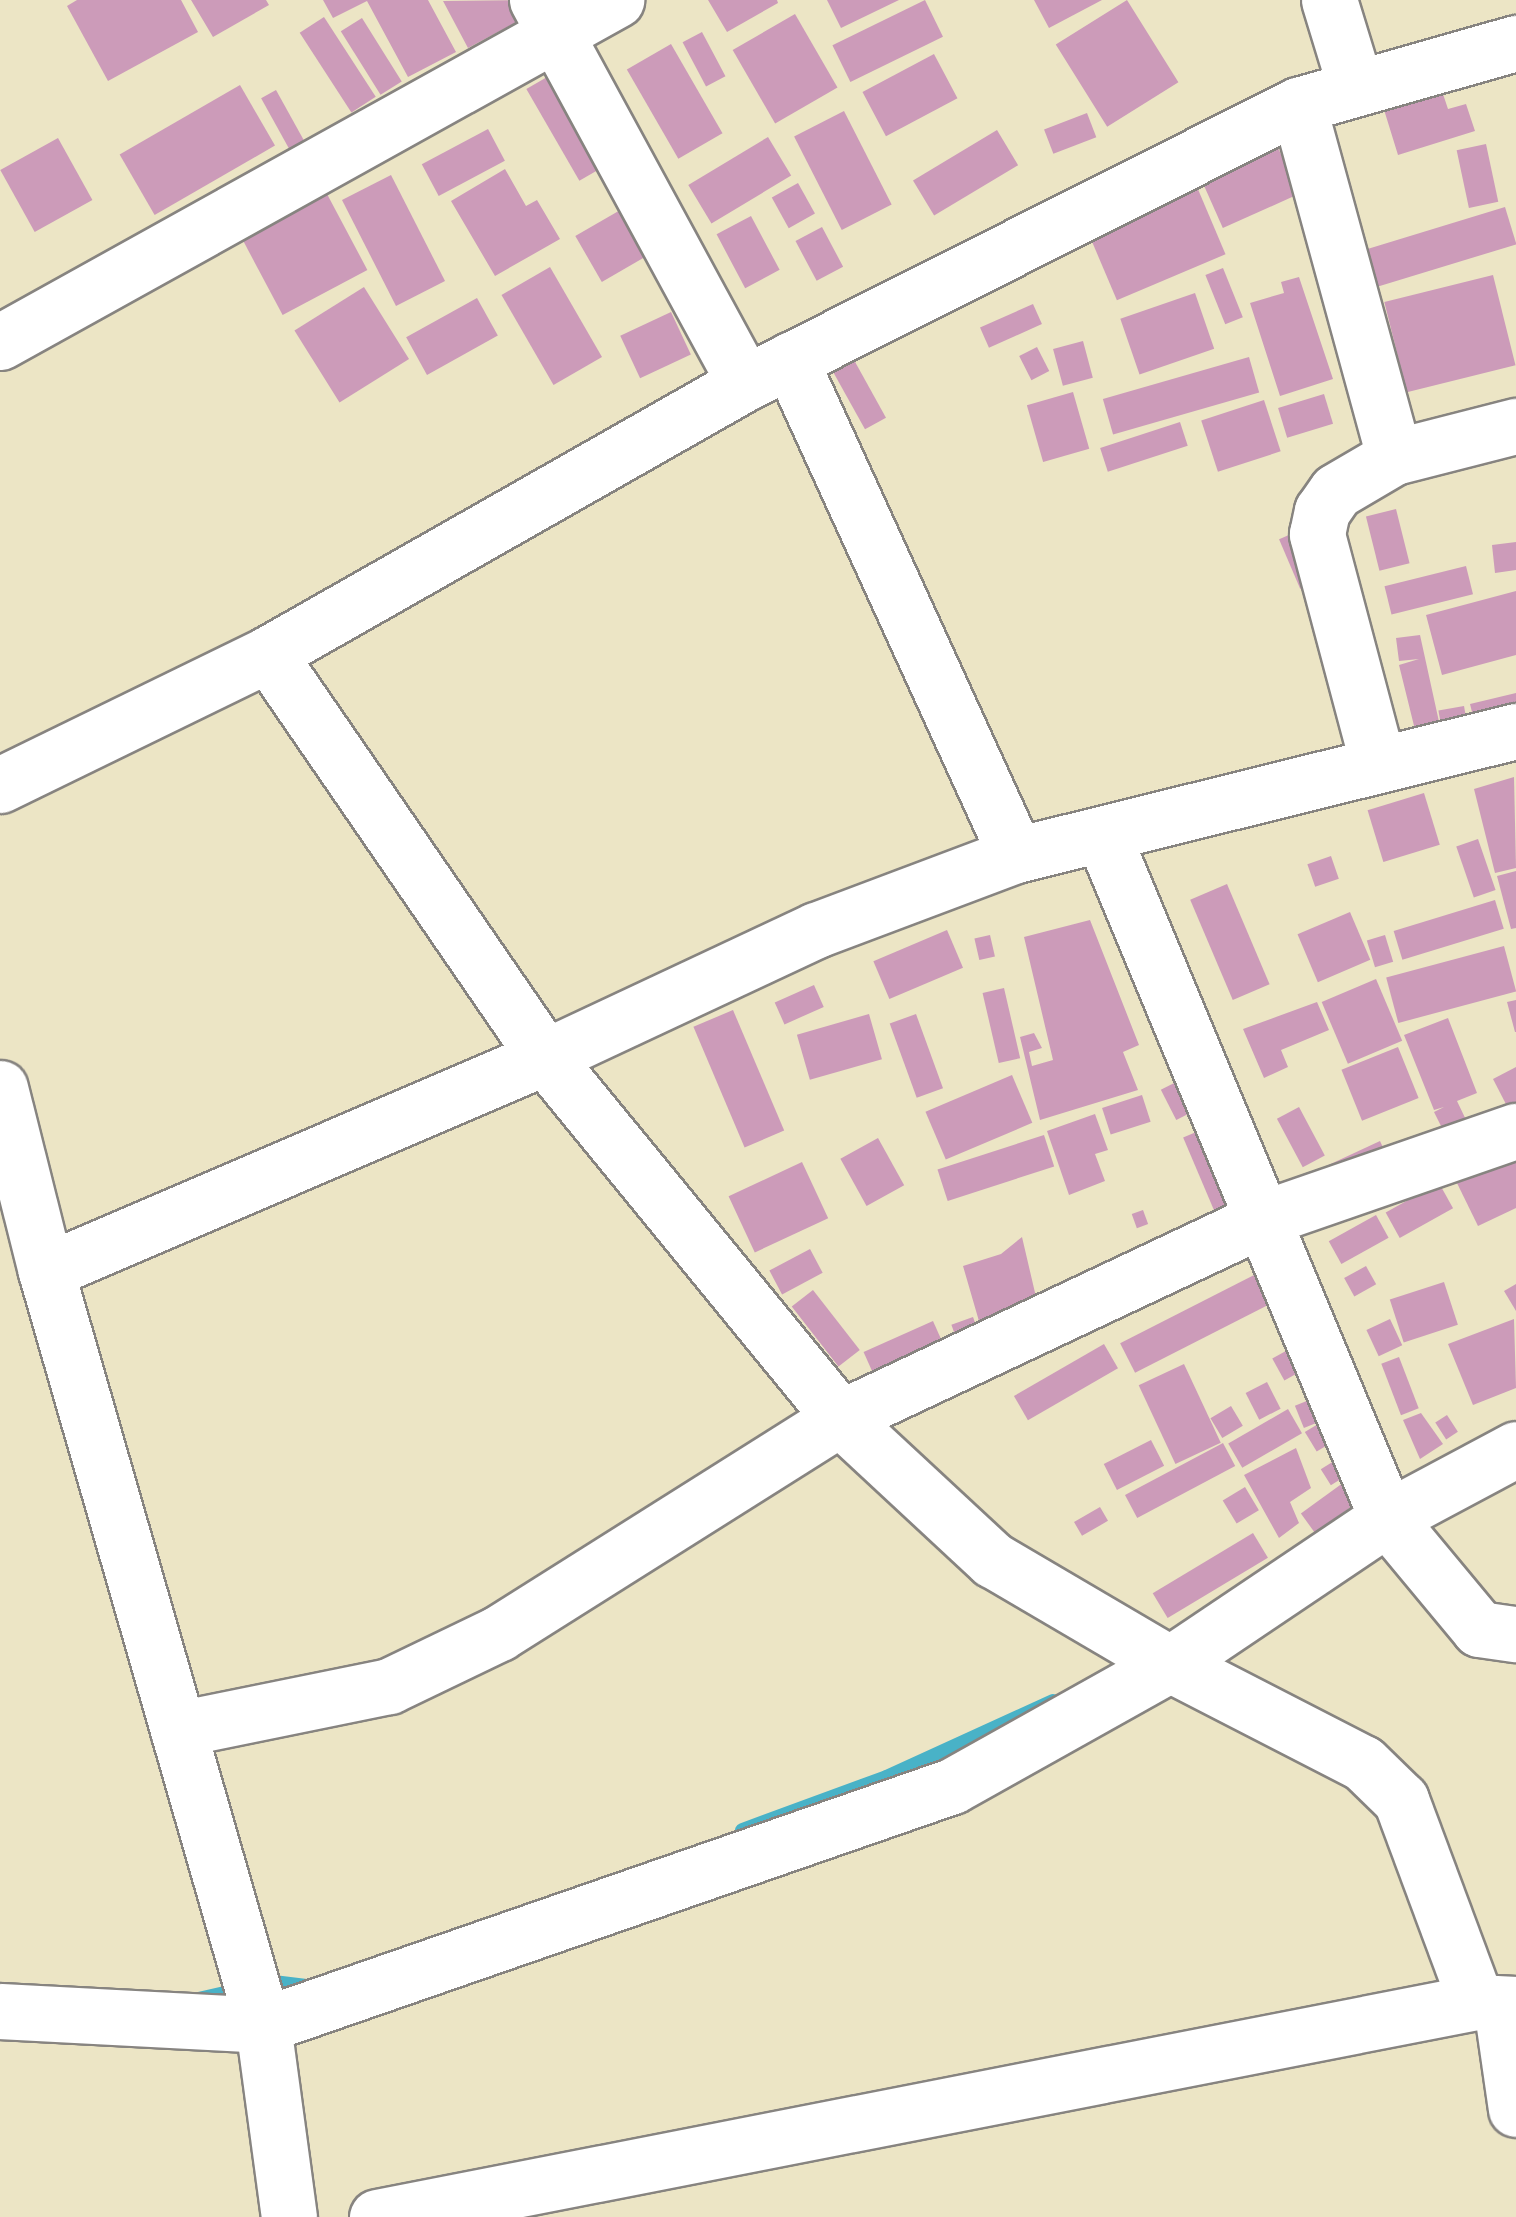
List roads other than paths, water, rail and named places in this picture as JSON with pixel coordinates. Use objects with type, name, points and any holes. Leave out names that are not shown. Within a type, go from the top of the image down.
[{"type":"street","points":[[0,342],[547,17],[616,0]]},
{"type":"street","points":[[1329,0],[1355,84]]},
{"type":"street","points":[[547,17],[768,371],[1016,855]]},
{"type":"street","points":[[0,785],[268,654],[768,371],[1298,106],[1355,84],[1516,43]]},
{"type":"street","points":[[1298,106],[1394,457]]},
{"type":"street","points":[[1377,760],[1317,534],[1322,511],[1336,490],[1394,457],[1516,426]]},
{"type":"street","points":[[268,654],[544,1057],[840,1418],[994,1560],[1170,1664],[1363,1763],[1401,1800],[1497,2004],[1516,2109]]},
{"type":"street","points":[[46,1271],[544,1057],[816,930],[1016,855],[1104,836],[1377,760],[1516,731]]},
{"type":"street","points":[[1104,836],[1267,1217],[1387,1518],[1480,1628],[1516,1634]]},
{"type":"street","points":[[0,1088],[46,1271],[263,2025],[289,2217]]},
{"type":"street","points":[[178,1729],[388,1686],[499,1633],[840,1418],[1267,1217],[1516,1130]]},
{"type":"street","points":[[0,2011],[263,2025],[952,1786],[1170,1664],[1387,1518],[1516,1449]]},
{"type":"street","points":[[377,2217],[1497,2004]]},
{"type":"waterway","points":[[742,1830],[886,1777],[1053,1701]]},
{"type":"waterway","points":[[198,1999],[273,1982],[312,1987]]}]
